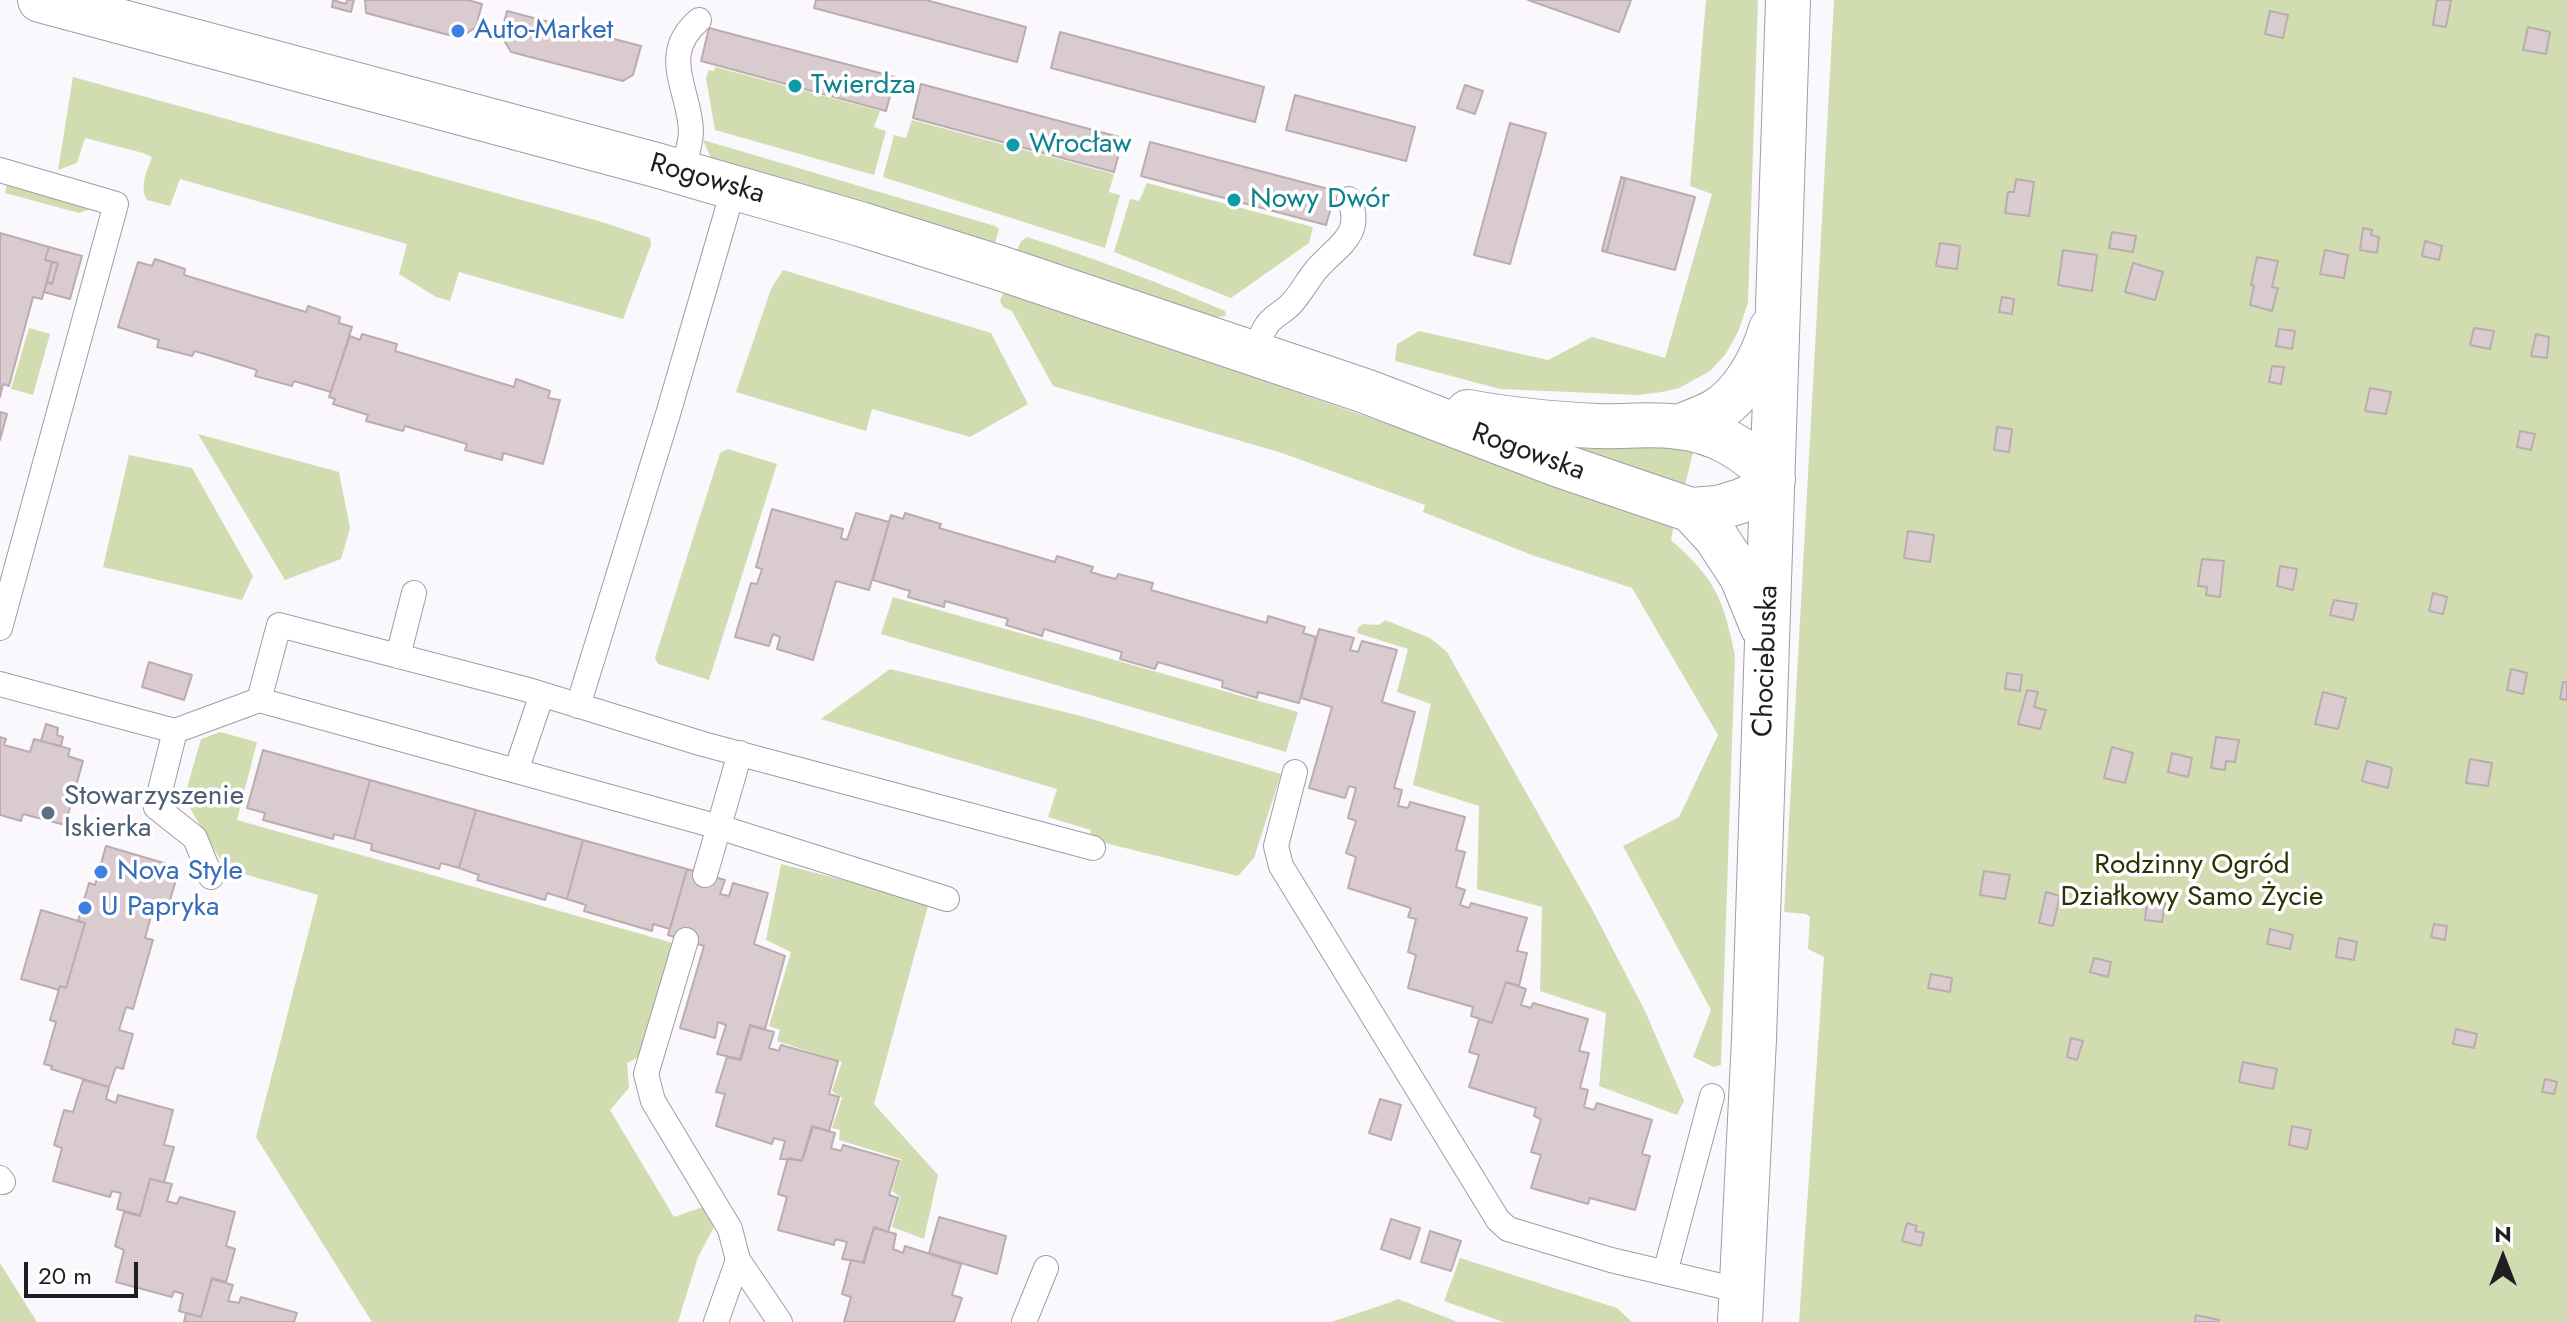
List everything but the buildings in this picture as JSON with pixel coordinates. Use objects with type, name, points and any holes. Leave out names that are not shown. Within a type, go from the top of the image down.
[{"type":"street","name":"Rogowska","points":[[40,0],[734,187],[1000,268],[1365,391],[1559,465],[1691,510],[1718,508],[1741,501],[1761,492],[1773,479],[1760,462],[1745,451],[1679,427],[1597,426],[1502,418],[1365,391]]},
{"type":"street","name":"Chociebuska","points":[[1741,1306],[1754,1039],[1788,0]]},
{"type":"street","name":"Rogowska","points":[[1679,427],[1716,411],[1748,377],[1763,354],[1778,308]]},
{"type":"street","name":"Rogowska","points":[[1691,510],[1716,537],[1742,577],[1767,639]]},
{"type":"lane","points":[[682,174],[691,131],[678,73],[679,55],[684,37],[699,20]]},
{"type":"lane","points":[[0,170],[116,204],[0,628]]},
{"type":"lane","points":[[578,706],[734,187]]},
{"type":"lane","points":[[1254,354],[1267,324],[1291,304],[1317,268],[1343,246],[1353,218],[1349,199]]},
{"type":"lane","points":[[398,656],[414,593]]},
{"type":"lane","points":[[259,700],[279,625],[542,694],[740,753],[1093,848]]},
{"type":"lane","points":[[0,684],[175,731],[259,700],[719,827],[947,899]]},
{"type":"lane","points":[[516,771],[542,694]]},
{"type":"lane","points":[[175,731],[156,807],[195,838],[211,877]]},
{"type":"lane","points":[[705,875],[740,753]]},
{"type":"lane","points":[[1295,772],[1276,846],[1281,866],[1498,1220],[1508,1229],[1665,1273],[1741,1306]]},
{"type":"lane","points":[[686,940],[646,1074],[653,1101],[730,1229],[738,1260],[780,1322]]},
{"type":"lane","points":[[1665,1273],[1712,1096]]},
{"type":"lane","points":[[716,1322],[738,1260]]},
{"type":"lane","points":[[1024,1322],[1046,1268]]},
{"type":"green space","points":[[1706,0],[1758,0],[1748,303],[1738,332],[1725,355],[1710,371],[1679,388],[1638,395],[1500,389],[1395,361],[1397,344],[1419,331],[1548,360],[1592,337],[1665,358],[1712,194],[1690,186]]},
{"type":"green space","name":"Rodzinny Ogród Działkowy Samo Życie","points":[[1834,0],[2567,0],[2567,1322],[1799,1322],[1824,957],[1808,949],[1810,917],[1784,912]]},
{"type":"green space","points":[[715,67],[880,111],[874,127],[886,131],[874,175],[715,130],[706,78],[709,70],[714,71]]},
{"type":"green space","points":[[73,77],[602,222],[650,238],[651,245],[623,319],[459,272],[450,301],[436,297],[399,274],[407,244],[180,179],[170,206],[147,200],[144,184],[152,157],[143,153],[85,138],[77,163],[58,170]]},
{"type":"green space","points":[[912,120],[1114,174],[1109,192],[1120,195],[1105,248],[883,177],[894,135],[906,138]]},
{"type":"green space","points":[[703,140],[995,226],[999,229],[995,243],[716,160],[711,158]]},
{"type":"green space","points":[[7,183],[90,209],[79,213],[5,193]]},
{"type":"green space","points":[[1147,183],[1313,227],[1309,243],[1231,298],[1114,252],[1130,199],[1139,201]]},
{"type":"green space","points":[[1027,237],[1176,291],[1225,311],[1226,316],[1198,313],[1017,250]]},
{"type":"green space","points":[[783,270],[991,333],[1028,404],[970,437],[872,409],[866,431],[736,392],[771,289]]},
{"type":"green space","points":[[1003,293],[1012,293],[1674,524],[1671,540],[1698,567],[1715,591],[1735,655],[1721,1065],[1714,1067],[1693,1057],[1711,1010],[1623,846],[1679,817],[1718,735],[1632,588],[1532,555],[1423,512],[1425,505],[1282,453],[1053,386],[1012,311],[1003,307],[1000,301]]},
{"type":"green space","points":[[29,328],[50,334],[33,395],[11,389]]},
{"type":"green space","points":[[198,434],[339,472],[350,528],[341,559],[285,580]]},
{"type":"green space","points":[[1578,443],[1691,448],[1693,453],[1684,489],[1575,448]]},
{"type":"green space","points":[[728,449],[777,464],[709,680],[658,664],[655,658],[720,453]]},
{"type":"green space","points":[[129,455],[192,468],[253,576],[242,600],[103,567]]},
{"type":"green space","points":[[893,597],[1298,712],[1286,752],[881,634]]},
{"type":"green space","points":[[1385,620],[1430,638],[1447,652],[1593,911],[1645,1011],[1684,1101],[1677,1115],[1599,1086],[1606,1013],[1540,991],[1542,907],[1477,889],[1479,806],[1413,785],[1431,704],[1397,692],[1408,649],[1357,633],[1363,624],[1379,625]]},
{"type":"green space","points":[[890,669],[1081,716],[1281,774],[1254,858],[1238,876],[1089,839],[1091,830],[1048,817],[1057,789],[821,719]]},
{"type":"green space","points":[[220,732],[257,742],[237,820],[673,943],[639,1057],[627,1063],[629,1088],[610,1110],[674,1217],[703,1207],[714,1227],[698,1257],[678,1322],[372,1322],[256,1137],[318,895],[226,869],[184,798],[201,739]]},
{"type":"green space","points":[[781,864],[929,902],[874,1104],[938,1175],[924,1239],[892,1227],[900,1197],[892,1191],[901,1159],[839,1140],[840,1130],[832,1128],[842,1098],[832,1091],[842,1062],[777,1041],[780,1030],[769,1026],[791,952],[766,940]]},
{"type":"green space","points":[[1460,1258],[1617,1308],[1632,1322],[1503,1322],[1444,1301]]},
{"type":"green space","points":[[0,1263],[37,1322],[0,1322]]},
{"type":"green space","points":[[1398,1299],[1458,1322],[1331,1322],[1391,1302]]},
{"type":"place","name":"Auto-Market","points":[[458,31]]},
{"type":"place","name":"Twierdza","points":[[795,86]]},
{"type":"place","name":"Wrocław","points":[[1013,145]]},
{"type":"place","name":"Nowy Dwór","points":[[1234,200]]},
{"type":"place","name":"Stowarzyszenie Iskierka","points":[[48,813]]},
{"type":"place","name":"Nova Style","points":[[101,872]]},
{"type":"place","name":"U Papryka","points":[[85,908]]}]
